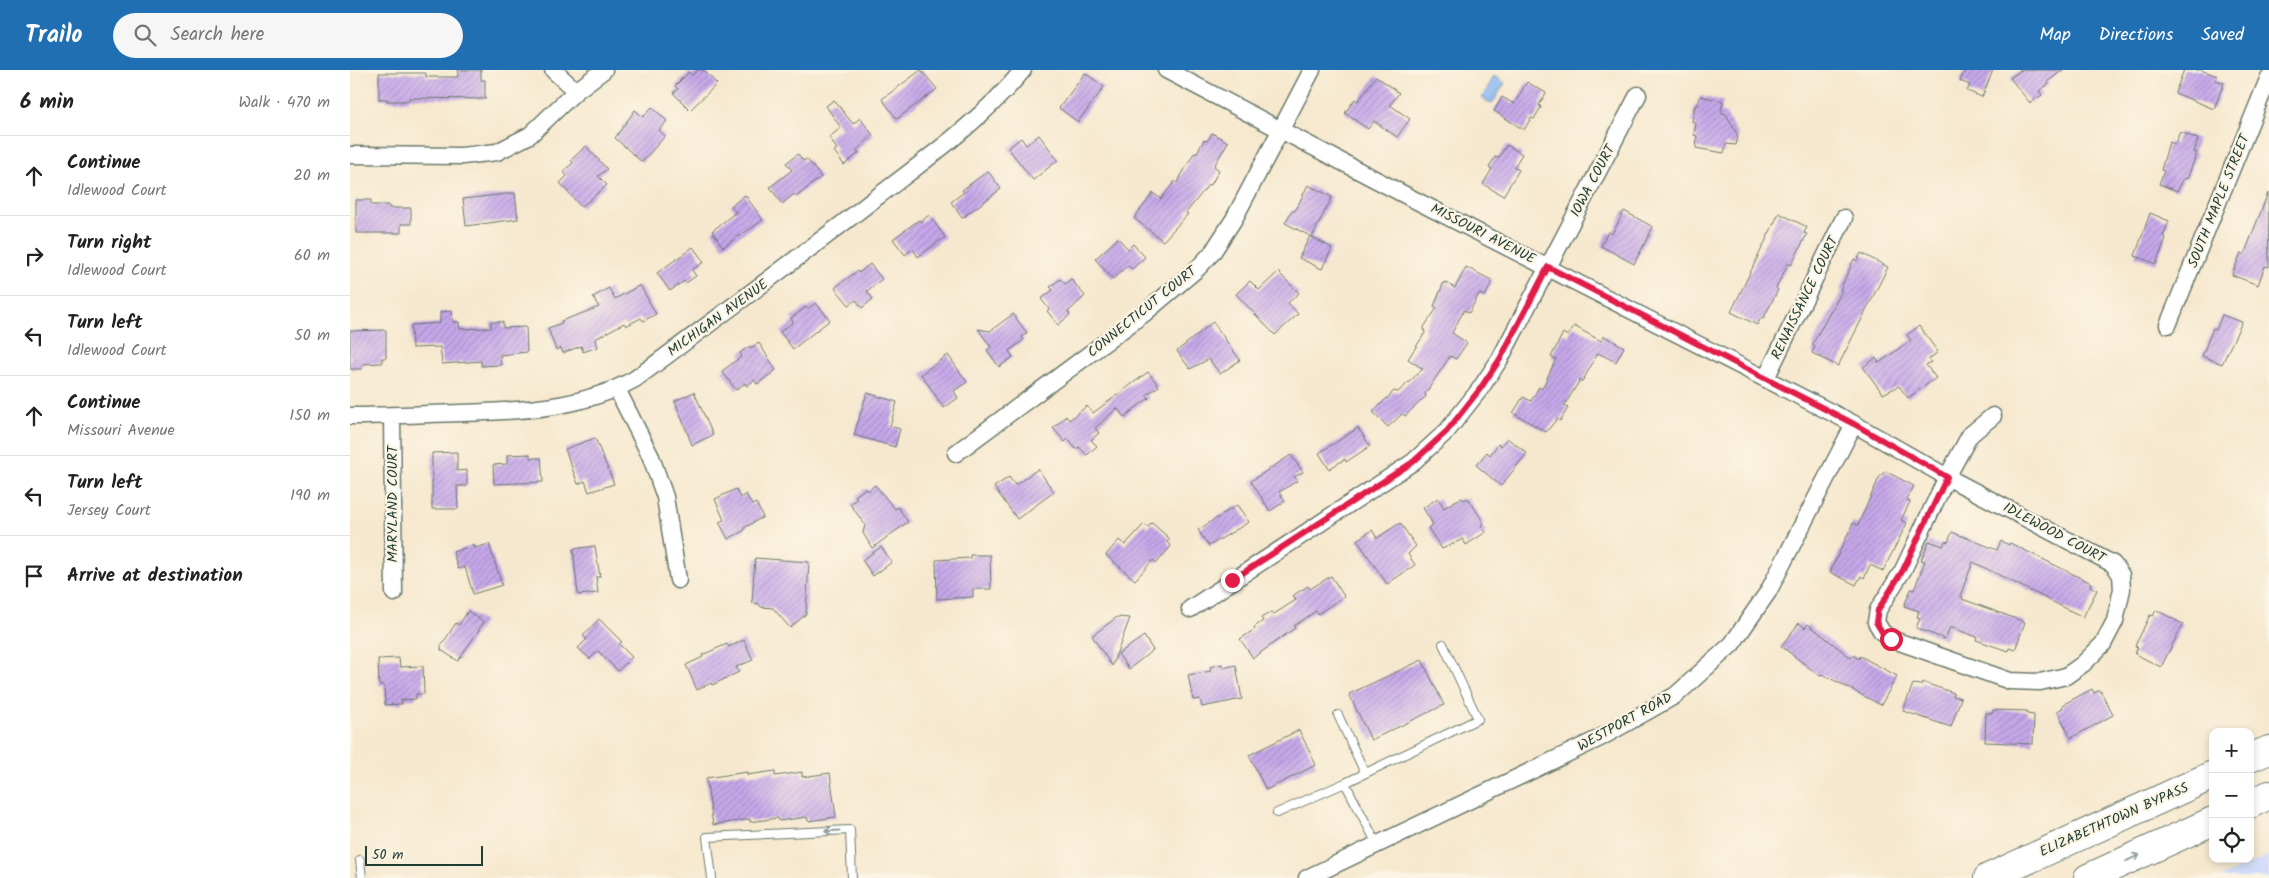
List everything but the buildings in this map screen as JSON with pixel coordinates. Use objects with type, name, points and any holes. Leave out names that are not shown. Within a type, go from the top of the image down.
[{"type":"highway","points":[[2254,756],[2269,750]]},
{"type":"highway","name":"ELIZABETHTOWN BYPASS","points":[[1988,878],[2209,777]]},
{"type":"highway","points":[[2254,802],[2269,795]]},
{"type":"highway","points":[[2088,878],[2209,823]]},
{"type":"street","points":[[553,70],[576,91]]},
{"type":"street","points":[[350,155],[462,156],[497,152],[530,136],[576,91],[604,70]]},
{"type":"street","name":"MICHIGAN AVENUE","points":[[350,416],[490,412],[554,407],[597,397],[617,389],[634,379],[771,279],[947,143],[999,98],[1023,70]]},
{"type":"street","name":"MISSOURI AVENUE","points":[[1166,70],[1409,198],[1854,424]]},
{"type":"street","name":"CONNECTICUT COURT","points":[[956,453],[1146,312],[1197,269],[1212,253],[1234,219],[1312,70]]},
{"type":"street","name":"SOUTH MAPLE STREET","points":[[2168,325],[2269,78]]},
{"type":"street","name":"IOWA COURT","points":[[1190,608],[1413,462],[1447,431],[1480,389],[1500,359],[1638,95]]},
{"type":"street","name":"RENAISSANCE COURT","points":[[1766,378],[1844,218]]},
{"type":"street","points":[[617,389],[651,457],[665,497],[678,580]]},
{"type":"street","name":"MARYLAND COURT","points":[[392,416],[394,593]]},
{"type":"street","points":[[1947,477],[1970,435],[1993,416]]},
{"type":"street","name":"IDLEWOOD COURT","points":[[1854,424],[1947,477],[2113,564],[2121,575],[2122,588],[2115,621],[2104,644],[2083,664],[2066,676],[2040,682],[2010,681],[1891,639],[1882,632],[1876,622],[1878,610],[1903,570],[1947,477]]},
{"type":"street","name":"WESTPORT ROAD","points":[[1306,878],[1600,738],[1676,695],[1732,644],[1768,592],[1854,424]]},
{"type":"lane","points":[[1277,813],[1345,783],[1478,719],[1443,644]]},
{"type":"lane","points":[[1338,715],[1365,773]]},
{"type":"lane","points":[[1345,783],[1377,844]]},
{"type":"lane","points":[[712,878],[707,836],[850,830],[852,878]]},
{"type":"lane","points":[[360,860],[362,878]]},
{"type":"shaded area","points":[[2269,855],[2269,878],[2220,878],[2254,863]]},
{"type":"water","points":[[1494,76],[1505,83],[1492,104],[1482,98]]},
{"type":"route","points":[[1232,580],[1413,462],[1447,431],[1480,389],[1500,359],[1548,267],[1854,424],[1947,477],[1903,570],[1878,610],[1876,622],[1882,632],[1891,639]]}]
